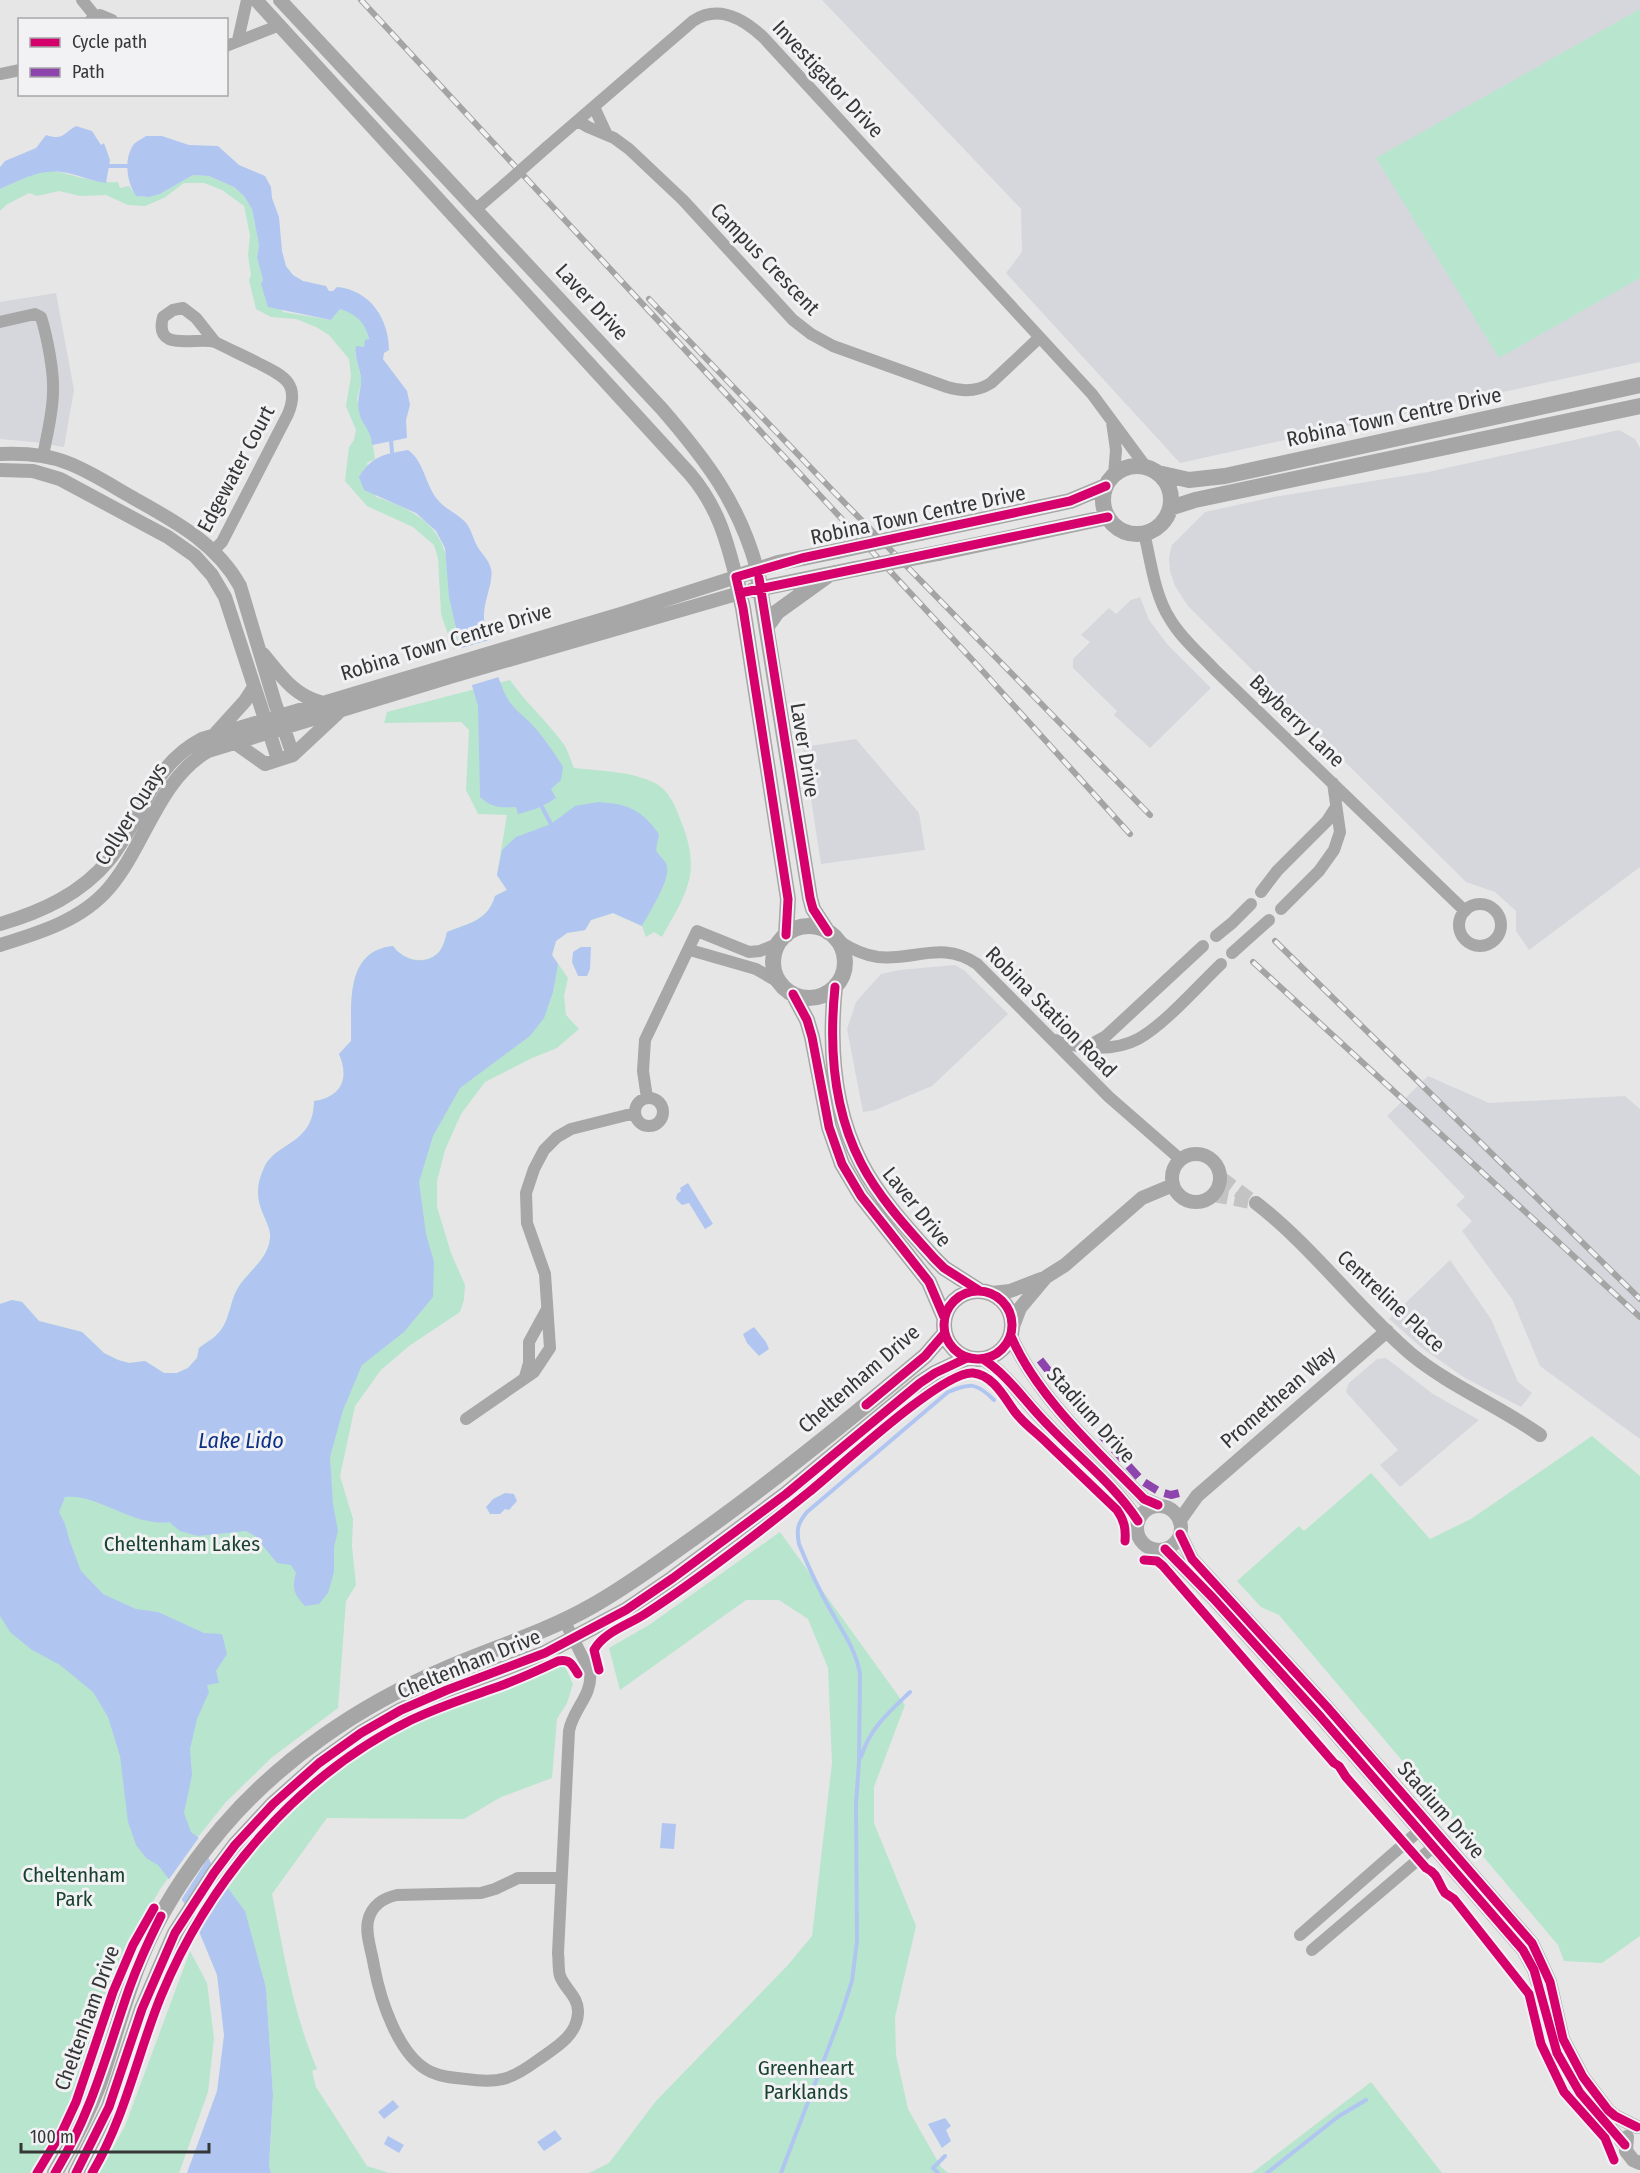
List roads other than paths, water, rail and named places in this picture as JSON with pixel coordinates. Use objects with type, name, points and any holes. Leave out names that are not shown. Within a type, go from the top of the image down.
[{"type":"main road","name":"Robina Town Centre Drive","points":[[1152,470],[1189,480],[1225,476],[1640,385]]},
{"type":"main road","name":"Robina Town Centre Drive","points":[[1170,508],[1195,500],[1640,406]]},
{"type":"main road","points":[[1133,466],[1152,470],[1164,480],[1169,489],[1170,508],[1160,524],[1144,533],[1134,534],[1114,526],[1108,518],[1103,496],[1110,481],[1124,468],[1133,466]]},
{"type":"main road","name":"Robina Town Centre Drive","points":[[738,585],[757,569],[1070,501],[1110,481]]},
{"type":"main road","name":"Robina Town Centre Drive","points":[[738,585],[762,588],[1108,518]]},
{"type":"main road","name":"Laver Drive","points":[[757,569],[762,588],[810,898],[813,909],[833,936]]},
{"type":"main road","points":[[767,626],[777,612],[830,573]]},
{"type":"main road","name":"Laver Drive","points":[[738,585],[788,899],[783,939]]},
{"type":"main road","points":[[807,927],[818,927],[833,936],[845,957],[845,968],[835,987],[815,998],[804,998],[793,994],[780,983],[774,967],[776,951],[783,939],[796,929],[807,927]]},
{"type":"main road","name":"Laver Drive","points":[[835,987],[831,1048],[843,1118],[861,1163],[880,1193],[934,1258],[944,1268],[986,1292]]},
{"type":"main road","name":"Laver Drive","points":[[793,994],[807,1020],[812,1037],[829,1127],[842,1164],[861,1196],[929,1282],[944,1317]]},
{"type":"main road","points":[[986,1292],[1001,1299],[1008,1308],[1012,1318],[1011,1332],[1000,1352],[975,1359],[957,1353],[949,1344],[944,1334],[944,1317],[953,1301],[960,1295],[986,1292]]},
{"type":"main road","name":"Cheltenham Drive","points":[[55,2173],[90,2106],[129,1988],[141,1956],[161,1916],[194,1865],[223,1827],[258,1791],[317,1742],[367,1708],[428,1676],[564,1620],[630,1583],[774,1480],[925,1356],[944,1334]]},
{"type":"main road","name":"Cheltenham Drive","points":[[76,2173],[109,2107],[142,2009],[175,1933],[202,1890],[235,1845],[257,1820],[295,1784],[319,1763],[369,1728],[422,1700],[516,1665],[607,1622],[673,1578],[786,1494],[920,1383],[935,1373],[975,1359]]},
{"type":"street","points":[[82,0],[93,18],[104,15],[109,18]]},
{"type":"street","points":[[232,43],[247,0]]},
{"type":"street","name":"Laver Drive","points":[[255,0],[699,484],[720,522],[738,585]]},
{"type":"street","name":"Laver Drive","points":[[280,0],[662,409],[700,453],[723,487],[738,515],[757,569]]},
{"type":"street","name":"Investigator Drive","points":[[476,209],[700,17],[715,13],[732,15],[764,38],[1092,394],[1152,470]]},
{"type":"street","points":[[232,43],[280,25]]},
{"type":"street","points":[[0,74],[18,70]]},
{"type":"street","points":[[594,107],[607,135]]},
{"type":"street","name":"Campus Crescent","points":[[578,120],[629,149],[670,187],[793,320],[820,340],[947,387],[965,391],[984,388],[991,383],[1039,338]]},
{"type":"street","points":[[0,322],[35,314],[41,317],[45,328],[53,390],[50,423],[43,456]]},
{"type":"street","name":"Edgewater Court","points":[[214,550],[222,542],[288,414],[293,398],[292,390],[285,378],[215,342]]},
{"type":"street","name":"Investigator Drive","points":[[1110,481],[1116,450],[1111,418]]},
{"type":"street","points":[[0,454],[43,456],[67,462],[188,529],[214,550],[232,571],[240,586],[293,755]]},
{"type":"street","points":[[0,470],[33,471],[60,479],[168,537],[195,556],[212,575],[225,597],[278,759]]},
{"type":"street","name":"Bayberry Lane","points":[[1144,533],[1161,602],[1180,633],[1214,669],[1465,911]]},
{"type":"street","name":"Robina Town Centre Drive","points":[[321,703],[452,670],[738,585]]},
{"type":"street","points":[[260,650],[294,690],[308,699],[321,703]]},
{"type":"street","name":"Robina Town Centre Drive","points":[[340,711],[452,670]]},
{"type":"street","points":[[214,734],[245,701],[254,687]]},
{"type":"street","name":"Collyer Quays","points":[[0,924],[51,905],[80,888],[95,875],[118,846],[148,794],[173,757],[188,746],[214,734],[266,726],[282,721],[321,703]]},
{"type":"street","points":[[234,742],[265,764],[293,755],[340,711]]},
{"type":"street","name":"Collyer Quays","points":[[282,721],[340,711]]},
{"type":"street","name":"Collyer Quays","points":[[0,945],[50,928],[76,914],[101,896],[125,865],[185,767],[208,751],[234,742],[266,726]]},
{"type":"street","points":[[1281,909],[1328,860],[1334,850],[1340,832],[1333,783]]},
{"type":"street","points":[[1261,892],[1277,871],[1327,821],[1336,807]]},
{"type":"street","points":[[1216,936],[1251,904]]},
{"type":"street","points":[[1232,953],[1269,920]]},
{"type":"street","points":[[646,1098],[643,1071],[645,1040],[697,932],[750,952],[760,951],[783,939]]},
{"type":"street","name":"Robina Station Road","points":[[833,936],[855,951],[879,957],[944,952],[960,954],[977,964],[1109,1097],[1180,1160]]},
{"type":"street","points":[[1087,1047],[1106,1036],[1203,946]]},
{"type":"street","points":[[690,950],[756,969],[780,983]]},
{"type":"street","points":[[1054,1040],[1087,1047],[1114,1047],[1136,1040],[1162,1021],[1221,964]]},
{"type":"street","points":[[646,1098],[655,1099],[662,1106],[663,1114],[659,1122],[652,1126],[639,1122],[635,1113],[639,1102],[646,1098]]},
{"type":"street","points":[[466,1419],[540,1365],[550,1348],[545,1274],[527,1223],[526,1193],[534,1169],[544,1150],[557,1137],[571,1129],[635,1113]]},
{"type":"street","points":[[1142,1198],[1182,1198],[1195,1202],[1206,1200],[1214,1195],[1221,1179],[1219,1168],[1210,1157],[1197,1153],[1187,1155],[1180,1160],[1172,1172],[1173,1185],[1182,1198]]},
{"type":"street","points":[[986,1292],[1010,1291],[1046,1277],[1065,1265],[1142,1198],[1173,1185]]},
{"type":"street","name":"Centreline Place","points":[[1256,1203],[1273,1217],[1412,1355],[1539,1435]]},
{"type":"street","points":[[1011,1332],[1020,1308],[1046,1277]]},
{"type":"street","points":[[525,1377],[529,1363],[529,1342],[547,1309]]},
{"type":"street","name":"Promethean Way","points":[[1197,1496],[1387,1331]]},
{"type":"street","name":"Stadium Drive","points":[[1011,1332],[1027,1369],[1057,1407],[1144,1499],[1163,1506]]},
{"type":"street","name":"Stadium Drive","points":[[975,1359],[998,1369],[1048,1426],[1127,1503],[1138,1521]]},
{"type":"street","points":[[1163,1506],[1177,1515],[1180,1520],[1180,1534],[1177,1541],[1165,1549],[1151,1548],[1141,1541],[1137,1528],[1138,1521],[1146,1510],[1197,1496]]},
{"type":"street","points":[[1180,1520],[1197,1496]]},
{"type":"street","name":"Stadium Drive","points":[[1180,1534],[1192,1559],[1327,1707],[1523,1950],[1534,1970],[1557,2053],[1580,2093],[1625,2145],[1629,2156],[1640,2163]]},
{"type":"street","name":"Stadium Drive","points":[[1165,1549],[1259,1649],[1420,1830],[1438,1843],[1532,1943],[1550,1982],[1563,2039],[1589,2087],[1615,2116],[1638,2127]]},
{"type":"street","points":[[561,1878],[518,1878],[481,1893],[397,1895],[381,1901],[371,1913],[368,1929],[381,1996],[388,2015],[409,2053],[425,2069],[440,2076],[459,2079],[505,2080],[520,2073],[566,2040],[578,2013],[576,1999],[561,1977],[558,1953],[569,1731],[591,1679],[590,1672],[564,1620]]},
{"type":"street","points":[[1300,1935],[1420,1830]]},
{"type":"street","points":[[1312,1950],[1438,1843]]},
{"type":"street","points":[[1364,1879],[1378,1894]]},
{"type":"street","points":[[1625,2145],[1628,2134],[1638,2127]]},
{"type":"water","points":[[76,126],[92,131],[101,145],[104,143],[110,160],[106,183],[68,173],[50,172],[33,175],[0,189],[0,167],[5,161],[36,148],[46,135],[60,137]]},
{"type":"water","points":[[146,136],[162,136],[189,145],[218,146],[239,165],[265,176],[271,187],[272,198],[279,217],[282,251],[286,266],[293,275],[303,281],[326,286],[329,291],[337,287],[349,289],[368,300],[381,317],[386,328],[389,350],[384,353],[383,359],[407,391],[410,405],[406,420],[407,438],[372,445],[370,434],[360,416],[358,402],[361,378],[356,346],[364,347],[365,340],[369,339],[359,320],[351,313],[340,309],[331,320],[268,307],[261,284],[263,280],[257,258],[259,245],[252,209],[244,196],[234,187],[209,176],[193,175],[160,194],[149,197],[136,196],[130,184],[128,157],[134,144]]},
{"type":"water","points":[[408,450],[418,460],[437,499],[465,522],[489,563],[492,574],[484,609],[484,621],[501,684],[512,705],[537,730],[563,767],[561,780],[551,789],[556,798],[533,810],[518,814],[516,807],[496,806],[480,797],[478,706],[449,597],[445,548],[436,531],[416,513],[364,490],[359,477],[369,464],[379,457]]},
{"type":"water","name":"Lake Lido","points":[[598,802],[618,804],[633,809],[640,813],[659,834],[656,850],[667,866],[665,880],[642,926],[613,913],[591,920],[585,930],[567,933],[556,941],[552,955],[558,964],[553,992],[544,1018],[530,1036],[460,1088],[433,1136],[419,1182],[426,1234],[434,1262],[433,1297],[404,1332],[362,1365],[343,1410],[330,1457],[333,1504],[338,1531],[334,1547],[334,1572],[328,1593],[319,1604],[305,1606],[295,1591],[296,1573],[291,1565],[277,1563],[255,1536],[246,1531],[198,1536],[180,1531],[169,1522],[142,1520],[78,1497],[65,1497],[59,1512],[81,1571],[103,1594],[136,1609],[158,1612],[204,1633],[222,1634],[227,1654],[216,1671],[219,1683],[207,1685],[209,1692],[197,1719],[190,1749],[192,1775],[184,1813],[191,1832],[198,1837],[215,1871],[245,1911],[266,1988],[273,2095],[269,2166],[271,2173],[187,2173],[217,2091],[224,2035],[217,1975],[193,1917],[158,1865],[146,1858],[136,1845],[128,1822],[120,1756],[108,1717],[93,1692],[60,1665],[32,1650],[10,1632],[0,1616],[0,1304],[12,1300],[22,1302],[39,1321],[82,1332],[104,1353],[118,1360],[129,1363],[145,1361],[164,1373],[177,1373],[188,1368],[197,1358],[199,1348],[221,1330],[238,1288],[262,1259],[269,1246],[270,1233],[258,1192],[264,1168],[269,1159],[301,1135],[308,1126],[314,1101],[331,1095],[341,1085],[344,1071],[339,1054],[351,1041],[352,996],[358,969],[366,958],[377,950],[393,946],[402,955],[414,960],[426,960],[437,954],[447,932],[483,916],[495,896],[507,890],[497,875],[502,850],[516,837],[551,824],[575,806]]},
{"type":"water","points":[[581,947],[591,947],[590,969],[587,976],[578,976],[572,962],[573,952]]},
{"type":"water","points":[[688,1183],[713,1224],[705,1229],[689,1203],[682,1205],[676,1199],[677,1194],[681,1191],[680,1188]]},
{"type":"water","points":[[754,1327],[769,1349],[759,1356],[747,1343],[743,1334]]},
{"type":"water","points":[[505,1493],[514,1494],[517,1501],[509,1510],[505,1509],[500,1514],[490,1514],[486,1507],[493,1499]]},
{"type":"water","points":[[662,1823],[676,1824],[674,1849],[660,1848]]},
{"type":"water","points":[[393,2100],[399,2107],[384,2119],[378,2112]]},
{"type":"water","points":[[945,2118],[951,2126],[946,2130],[951,2141],[942,2148],[928,2124]]},
{"type":"water","points":[[555,2130],[562,2139],[544,2151],[537,2142]]},
{"type":"water","points":[[388,2136],[404,2145],[399,2153],[384,2144]]},
{"type":"waterway","points":[[109,166],[128,166]]},
{"type":"waterway","points":[[391,440],[392,452]]},
{"type":"waterway","points":[[542,807],[551,824]]},
{"type":"waterway","points":[[781,2173],[841,2015],[852,1981],[857,1941],[856,1804],[860,1674],[852,1649],[822,1595],[802,1552],[798,1539],[798,1526],[807,1512],[948,1392],[972,1386],[982,1390],[994,1400]]},
{"type":"waterway","points":[[861,1757],[875,1729],[910,1692]]},
{"type":"waterway","points":[[1267,2173],[1339,2116],[1366,2100]]},
{"type":"waterway","points":[[938,2173],[933,2168],[945,2156]]},
{"type":"tunnel","points":[[1221,1178],[1251,1200]]},
{"type":"tunnel","points":[[1214,1195],[1256,1203]]},
{"type":"railway","points":[[361,0],[978,666],[1130,834]]},
{"type":"railway","points":[[649,299],[1150,815]]},
{"type":"railway","points":[[1275,941],[1640,1299]]},
{"type":"railway","points":[[1253,962],[1640,1317]]},
{"type":"park label","name":"Cheltenham Lakes","points":[[182,1544]]},
{"type":"park label","name":"Cheltenham Park","points":[[74,1887]]},
{"type":"park label","name":"Greenheart Parklands","points":[[806,2080]]}]
